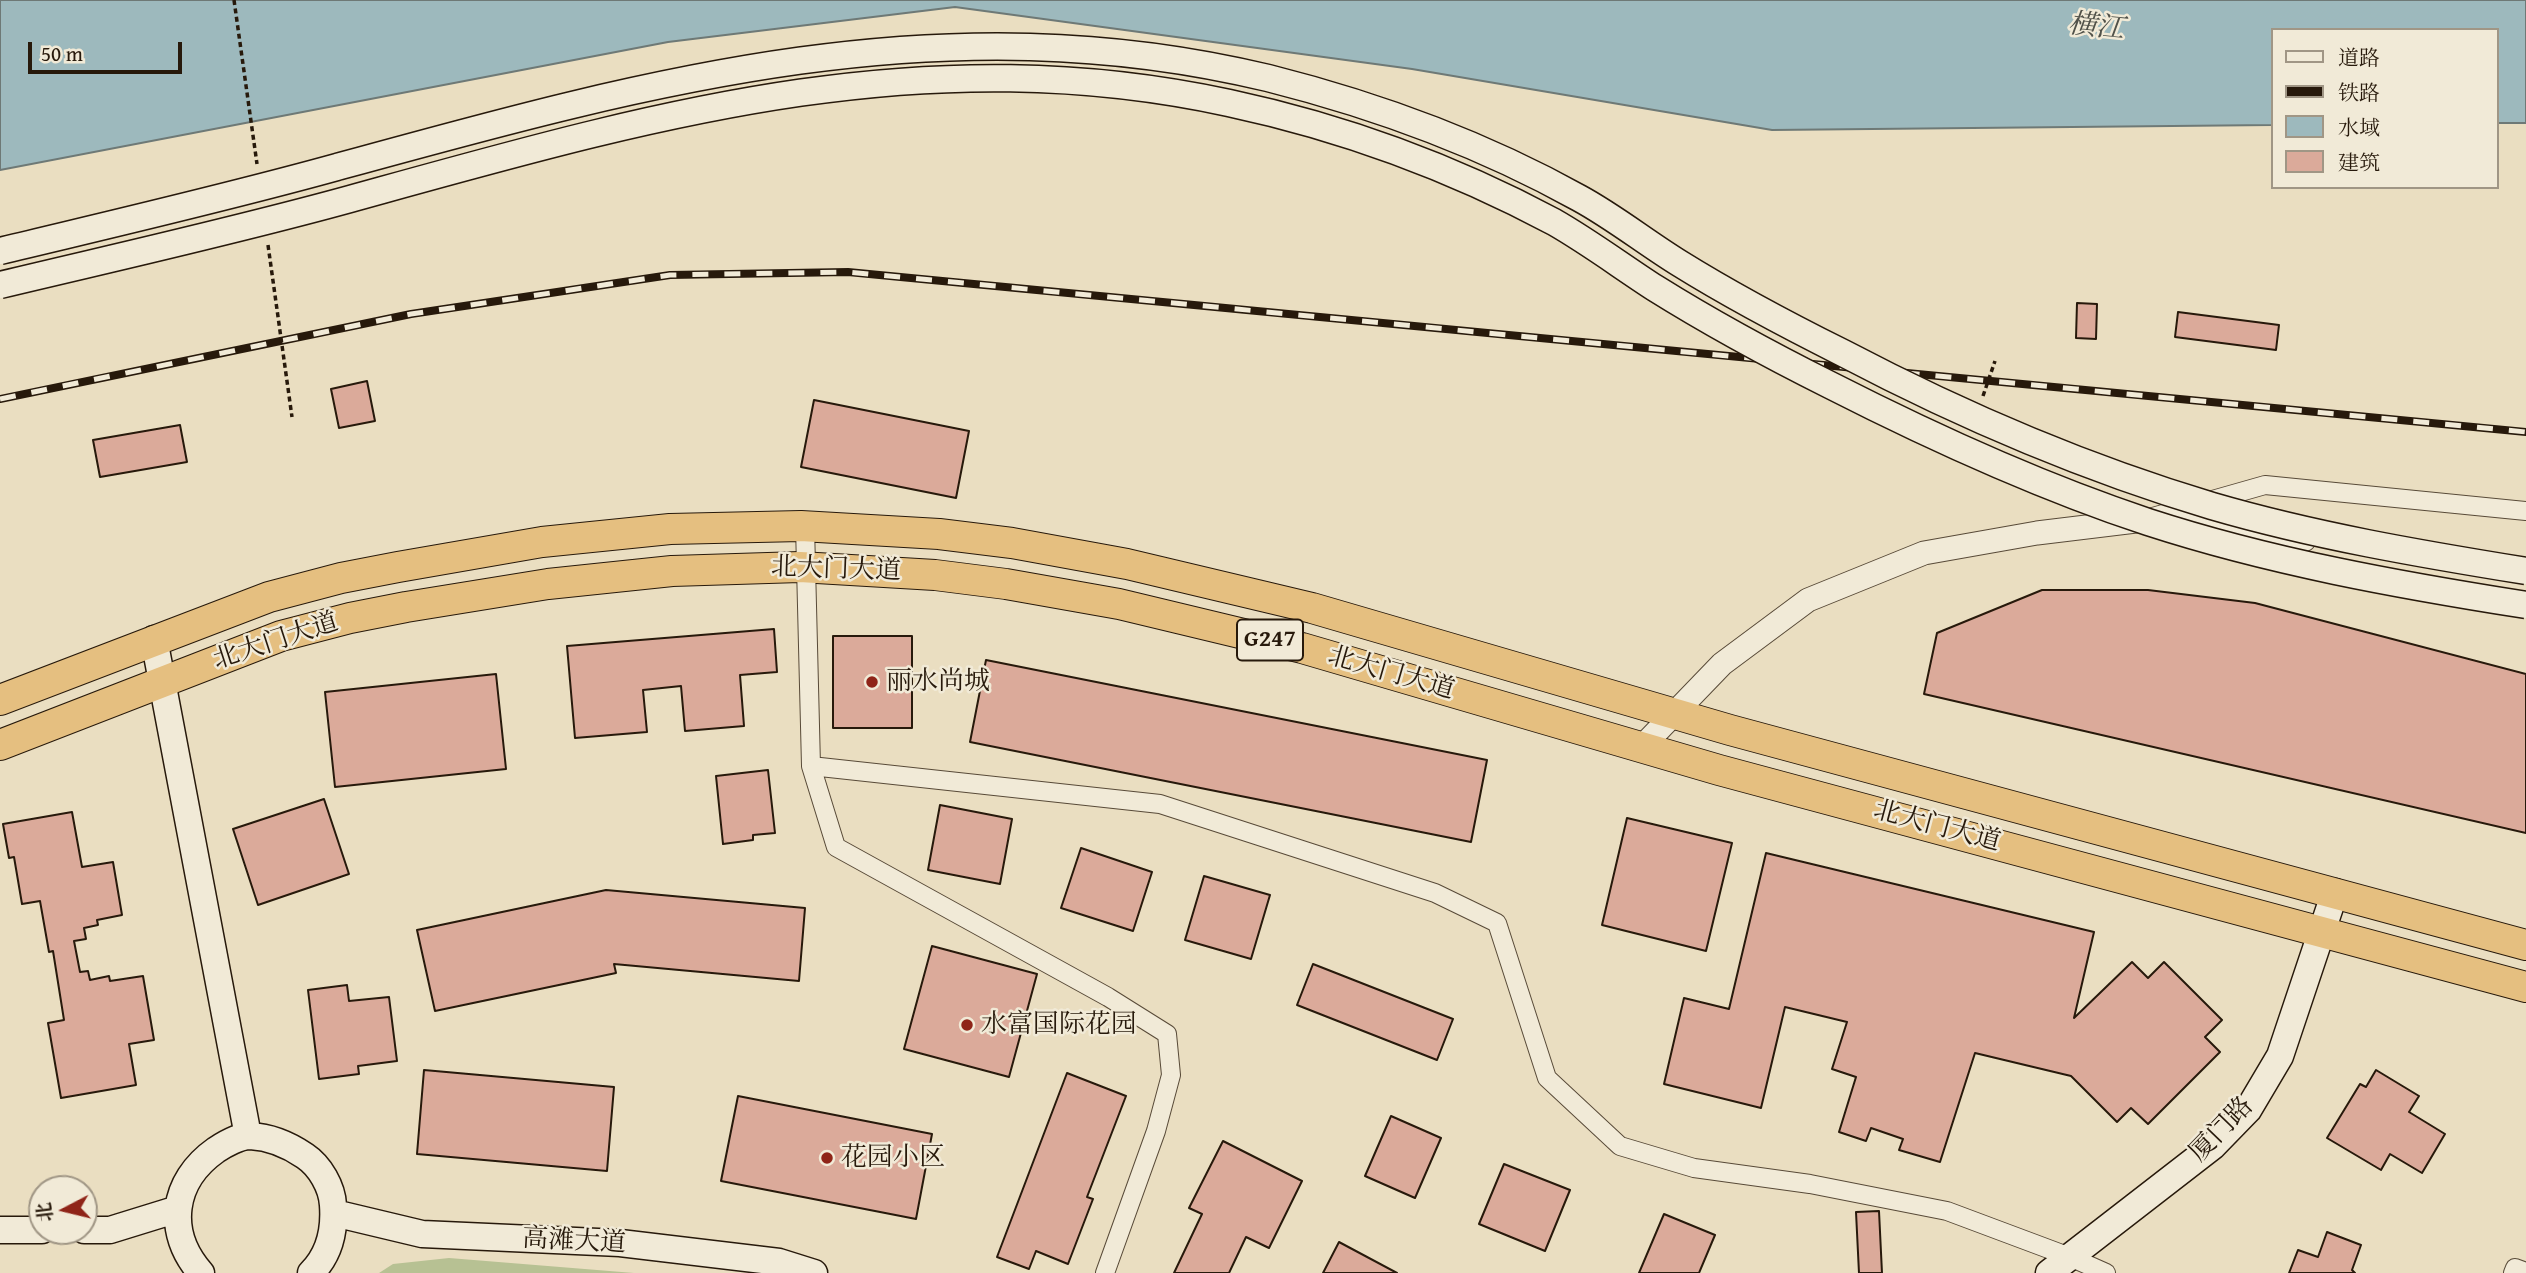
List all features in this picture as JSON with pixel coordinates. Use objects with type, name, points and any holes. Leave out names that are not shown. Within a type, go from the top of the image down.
[{"type":"highway","name":"北大门大道","points":[[0,700],[154,639],[296,589],[341,578],[542,542],[637,531],[723,526],[869,528],[975,538],[1127,564],[1312,608],[1674,714],[2526,945]]},
{"type":"highway","name":"北大门大道","points":[[0,745],[162,681],[308,628],[406,607],[548,584],[641,573],[736,568],[806,567],[958,578],[1119,604],[1302,648],[1642,748],[2526,987]]},
{"type":"main road","points":[[0,251],[281,182],[571,104],[752,65],[882,48],[960,44],[1053,45],[1150,55],[1232,69],[1309,89],[1387,114],[1478,149],[1573,194],[1718,286],[1848,356],[1965,412],[2110,472],[2219,508],[2274,522],[2387,547],[2526,568]]},
{"type":"main road","points":[[0,285],[300,212],[590,134],[768,96],[885,82],[973,77],[1051,79],[1145,89],[1225,102],[1310,124],[1476,184],[1557,224],[1702,316],[1833,387],[1951,443],[2108,508],[2154,524],[2266,555],[2381,580],[2526,605]]},
{"type":"main road","points":[[154,639],[248,1136]]},
{"type":"main road","name":"厦门路","points":[[2049,1273],[2213,1146],[2248,1110],[2280,1056],[2335,892]]},
{"type":"main road","points":[[201,1273],[190,1260],[179,1236],[178,1209],[185,1184],[200,1161],[222,1146],[248,1136],[271,1139],[292,1147],[311,1160],[325,1178],[333,1200],[335,1223],[330,1245],[319,1266],[311,1273]]},
{"type":"main road","points":[[98,1230],[110,1230],[178,1209]]},
{"type":"main road","name":"高滩大道","points":[[334,1213],[422,1234],[620,1244],[779,1262],[814,1273]]},
{"type":"main road","points":[[0,1230],[28,1230]]},
{"type":"street","points":[[1642,748],[1722,664],[1808,600],[1924,553],[2037,533],[2142,520],[2265,485],[2526,511]]},
{"type":"street","points":[[2142,520],[2526,568]]},
{"type":"street","points":[[805,526],[810,766],[835,847],[1108,997],[1167,1034],[1171,1075],[1156,1131],[1105,1273]]},
{"type":"street","points":[[810,766],[1160,804],[1435,893],[1497,923],[1547,1078],[1620,1146],[1694,1168],[1810,1184],[1947,1212],[2106,1273]]},
{"type":"street","points":[[2513,1273],[2515,1268],[2526,1272]]},
{"type":"green space","points":[[449,1258],[634,1273],[379,1273],[393,1264]]},
{"type":"water","name":"横江","points":[[0,0],[2526,0],[2526,123],[2498,123],[2498,28],[2270,28],[2270,125],[1772,130],[1412,69],[955,7],[668,42],[0,170]]},
{"type":"building","points":[[2077,303],[2097,304],[2096,339],[2076,338]]},
{"type":"building","points":[[2178,312],[2279,325],[2276,350],[2175,337]]},
{"type":"building","points":[[367,381],[375,421],[339,428],[331,389]]},
{"type":"building","points":[[814,400],[969,431],[956,498],[801,467]]},
{"type":"building","points":[[180,425],[187,462],[100,477],[93,440]]},
{"type":"building","points":[[2042,590],[2148,590],[2255,603],[2526,674],[2526,833],[1924,694],[1937,633]]},
{"type":"building","points":[[774,629],[777,672],[740,675],[744,726],[685,731],[681,686],[643,690],[647,732],[575,738],[567,646]]},
{"type":"building","name":"丽水尚城","points":[[833,636],[912,636],[912,728],[833,728]]},
{"type":"building","points":[[986,660],[1487,760],[1471,842],[970,742]]},
{"type":"building","points":[[496,674],[506,769],[335,787],[325,692]]},
{"type":"building","points":[[768,770],[775,833],[753,835],[753,840],[723,844],[716,776]]},
{"type":"building","points":[[324,799],[349,874],[258,905],[233,829]]},
{"type":"building","points":[[940,805],[1012,819],[1000,884],[928,870]]},
{"type":"building","points":[[72,812],[82,867],[113,862],[122,915],[97,920],[98,925],[84,928],[86,939],[74,941],[80,972],[88,971],[90,980],[109,976],[110,981],[143,976],[154,1040],[129,1044],[136,1085],[61,1098],[48,1023],[64,1020],[53,951],[49,952],[40,901],[22,904],[14,857],[9,858],[3,824]]},
{"type":"building","points":[[1627,818],[1732,843],[1706,951],[1602,925]]},
{"type":"building","points":[[1081,848],[1152,872],[1133,931],[1061,908]]},
{"type":"building","points":[[1766,853],[2094,932],[2074,1018],[2132,962],[2148,978],[2164,962],[2222,1020],[2205,1037],[2220,1052],[2148,1124],[2131,1108],[2117,1122],[2071,1076],[1975,1053],[1940,1162],[1899,1150],[1903,1139],[1871,1128],[1866,1141],[1839,1132],[1856,1077],[1832,1069],[1847,1022],[1785,1007],[1761,1108],[1664,1084],[1684,998],[1729,1009]]},
{"type":"building","points":[[1204,876],[1270,895],[1251,959],[1185,940]]},
{"type":"building","points":[[606,890],[805,908],[799,981],[614,964],[616,973],[435,1011],[417,930]]},
{"type":"building","name":"水富国际花园","points":[[932,946],[1037,974],[1009,1077],[904,1049]]},
{"type":"building","points":[[1313,964],[1453,1019],[1437,1060],[1297,1005]]},
{"type":"building","points":[[347,985],[349,1001],[389,997],[397,1061],[358,1066],[359,1074],[319,1079],[308,990]]},
{"type":"building","points":[[424,1070],[614,1087],[607,1171],[417,1154]]},
{"type":"building","points":[[2376,1070],[2419,1096],[2409,1112],[2445,1134],[2422,1173],[2390,1154],[2381,1170],[2327,1138],[2360,1084],[2366,1087]]},
{"type":"building","points":[[1067,1073],[1126,1096],[1087,1197],[1093,1199],[1068,1264],[1036,1251],[1029,1269],[997,1257]]},
{"type":"building","name":"花园小区","points":[[738,1096],[932,1134],[916,1219],[721,1181]]},
{"type":"building","points":[[1391,1116],[1441,1138],[1415,1198],[1365,1176]]},
{"type":"building","points":[[1223,1141],[1302,1181],[1269,1248],[1246,1237],[1229,1273],[1174,1273],[1202,1214],[1189,1208]]},
{"type":"building","points":[[1504,1164],[1570,1190],[1545,1251],[1479,1224]]},
{"type":"building","points":[[1879,1211],[1882,1273],[1859,1273],[1856,1212]]},
{"type":"building","points":[[1664,1214],[1715,1235],[1699,1273],[1639,1273]]},
{"type":"building","points":[[2327,1232],[2361,1245],[2352,1270],[2355,1273],[2289,1273],[2298,1250],[2318,1257]]},
{"type":"building","points":[[1339,1242],[1397,1273],[1323,1273]]},
{"type":"railway","points":[[0,399],[411,314],[670,275],[848,272],[2526,432]]},
{"type":"place","name":"丽水尚城","points":[[872,682]]},
{"type":"place","name":"水富国际花园","points":[[967,1025]]},
{"type":"place","name":"花园小区","points":[[827,1158]]}]
